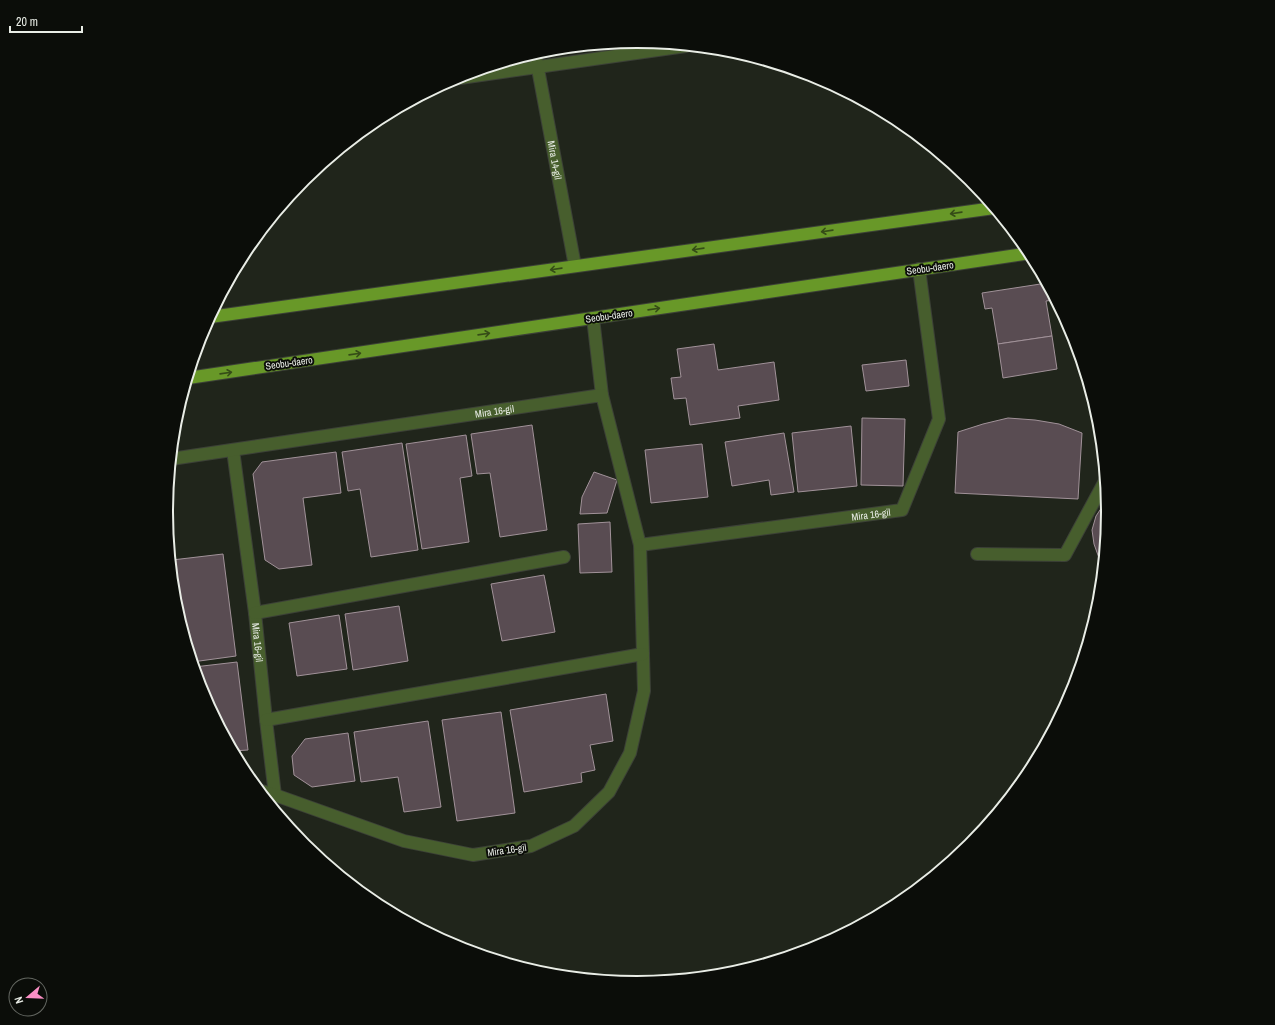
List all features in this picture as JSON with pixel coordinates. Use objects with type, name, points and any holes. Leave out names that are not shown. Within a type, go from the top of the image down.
[{"type":"main road","points":[[217,316],[989,209]]},
{"type":"main road","name":"Seobu-daero","points":[[194,377],[1024,254]]},
{"type":"street","points":[[483,75],[665,49]]},
{"type":"street","name":"Mira 14-gil","points":[[536,59],[575,266]]},
{"type":"street","name":"Mira 16-gil","points":[[640,545],[902,510],[939,419],[919,270]]},
{"type":"street","points":[[593,318],[602,395]]},
{"type":"street","name":"Mira 16-gil","points":[[176,458],[602,395],[640,545],[644,691],[630,753],[609,792],[574,826],[532,846],[473,855],[404,841],[267,793]]},
{"type":"street","name":"Mira 16-gil","points":[[233,450],[255,613],[266,720],[276,795]]},
{"type":"street","points":[[977,554],[1064,555],[1101,488]]},
{"type":"street","name":"Mira 16-gil","points":[[255,613],[564,557]]},
{"type":"street","points":[[266,720],[643,654]]},
{"type":"green space","points":[[999,804],[987,819],[962,845]]},
{"type":"building","points":[[1042,284],[1051,300],[1046,301],[1052,336],[998,344],[992,308],[985,309],[982,293]]},
{"type":"building","points":[[1052,336],[1057,369],[1003,378],[998,344]]},
{"type":"building","points":[[714,344],[718,370],[774,362],[779,400],[738,406],[740,418],[690,425],[686,398],[674,399],[671,378],[681,377],[677,349]]},
{"type":"building","points":[[906,360],[909,386],[866,391],[862,365]]},
{"type":"building","points":[[862,418],[905,419],[903,486],[861,485]]},
{"type":"building","points":[[1008,418],[1059,424],[1082,433],[1078,499],[955,493],[958,432]]},
{"type":"building","points":[[532,425],[547,530],[500,537],[490,473],[477,474],[471,434]]},
{"type":"building","points":[[851,426],[857,486],[798,492],[792,433]]},
{"type":"building","points":[[784,433],[794,492],[771,495],[769,480],[732,486],[725,442]]},
{"type":"building","points":[[466,435],[472,476],[460,478],[469,542],[422,549],[406,444]]},
{"type":"building","points":[[402,443],[418,550],[371,557],[360,489],[348,491],[342,452]]},
{"type":"building","points":[[702,444],[708,497],[651,503],[645,450]]},
{"type":"building","points":[[336,452],[341,493],[303,498],[312,565],[279,569],[265,560],[253,474],[262,462]]},
{"type":"building","points":[[594,472],[617,480],[607,513],[580,514],[582,497]]},
{"type":"building","points":[[1102,507],[1099,559],[1094,544],[1092,530],[1096,516]]},
{"type":"building","points":[[610,522],[612,572],[580,573],[578,524]]},
{"type":"building","points":[[223,554],[236,656],[198,661],[182,603],[176,560]]},
{"type":"building","points":[[544,575],[555,632],[502,641],[491,584]]},
{"type":"building","points":[[399,606],[408,661],[353,670],[345,614]]},
{"type":"building","points":[[339,615],[347,669],[297,676],[289,623]]},
{"type":"building","points":[[237,662],[248,750],[238,751],[235,745],[208,690],[200,666]]},
{"type":"building","points":[[606,694],[613,741],[590,745],[595,770],[581,773],[582,782],[524,792],[510,710]]},
{"type":"building","points":[[501,712],[515,813],[457,821],[442,720]]},
{"type":"building","points":[[428,721],[441,807],[404,812],[398,777],[361,782],[354,732]]},
{"type":"building","points":[[348,733],[355,781],[312,787],[294,775],[292,756],[305,739]]}]
